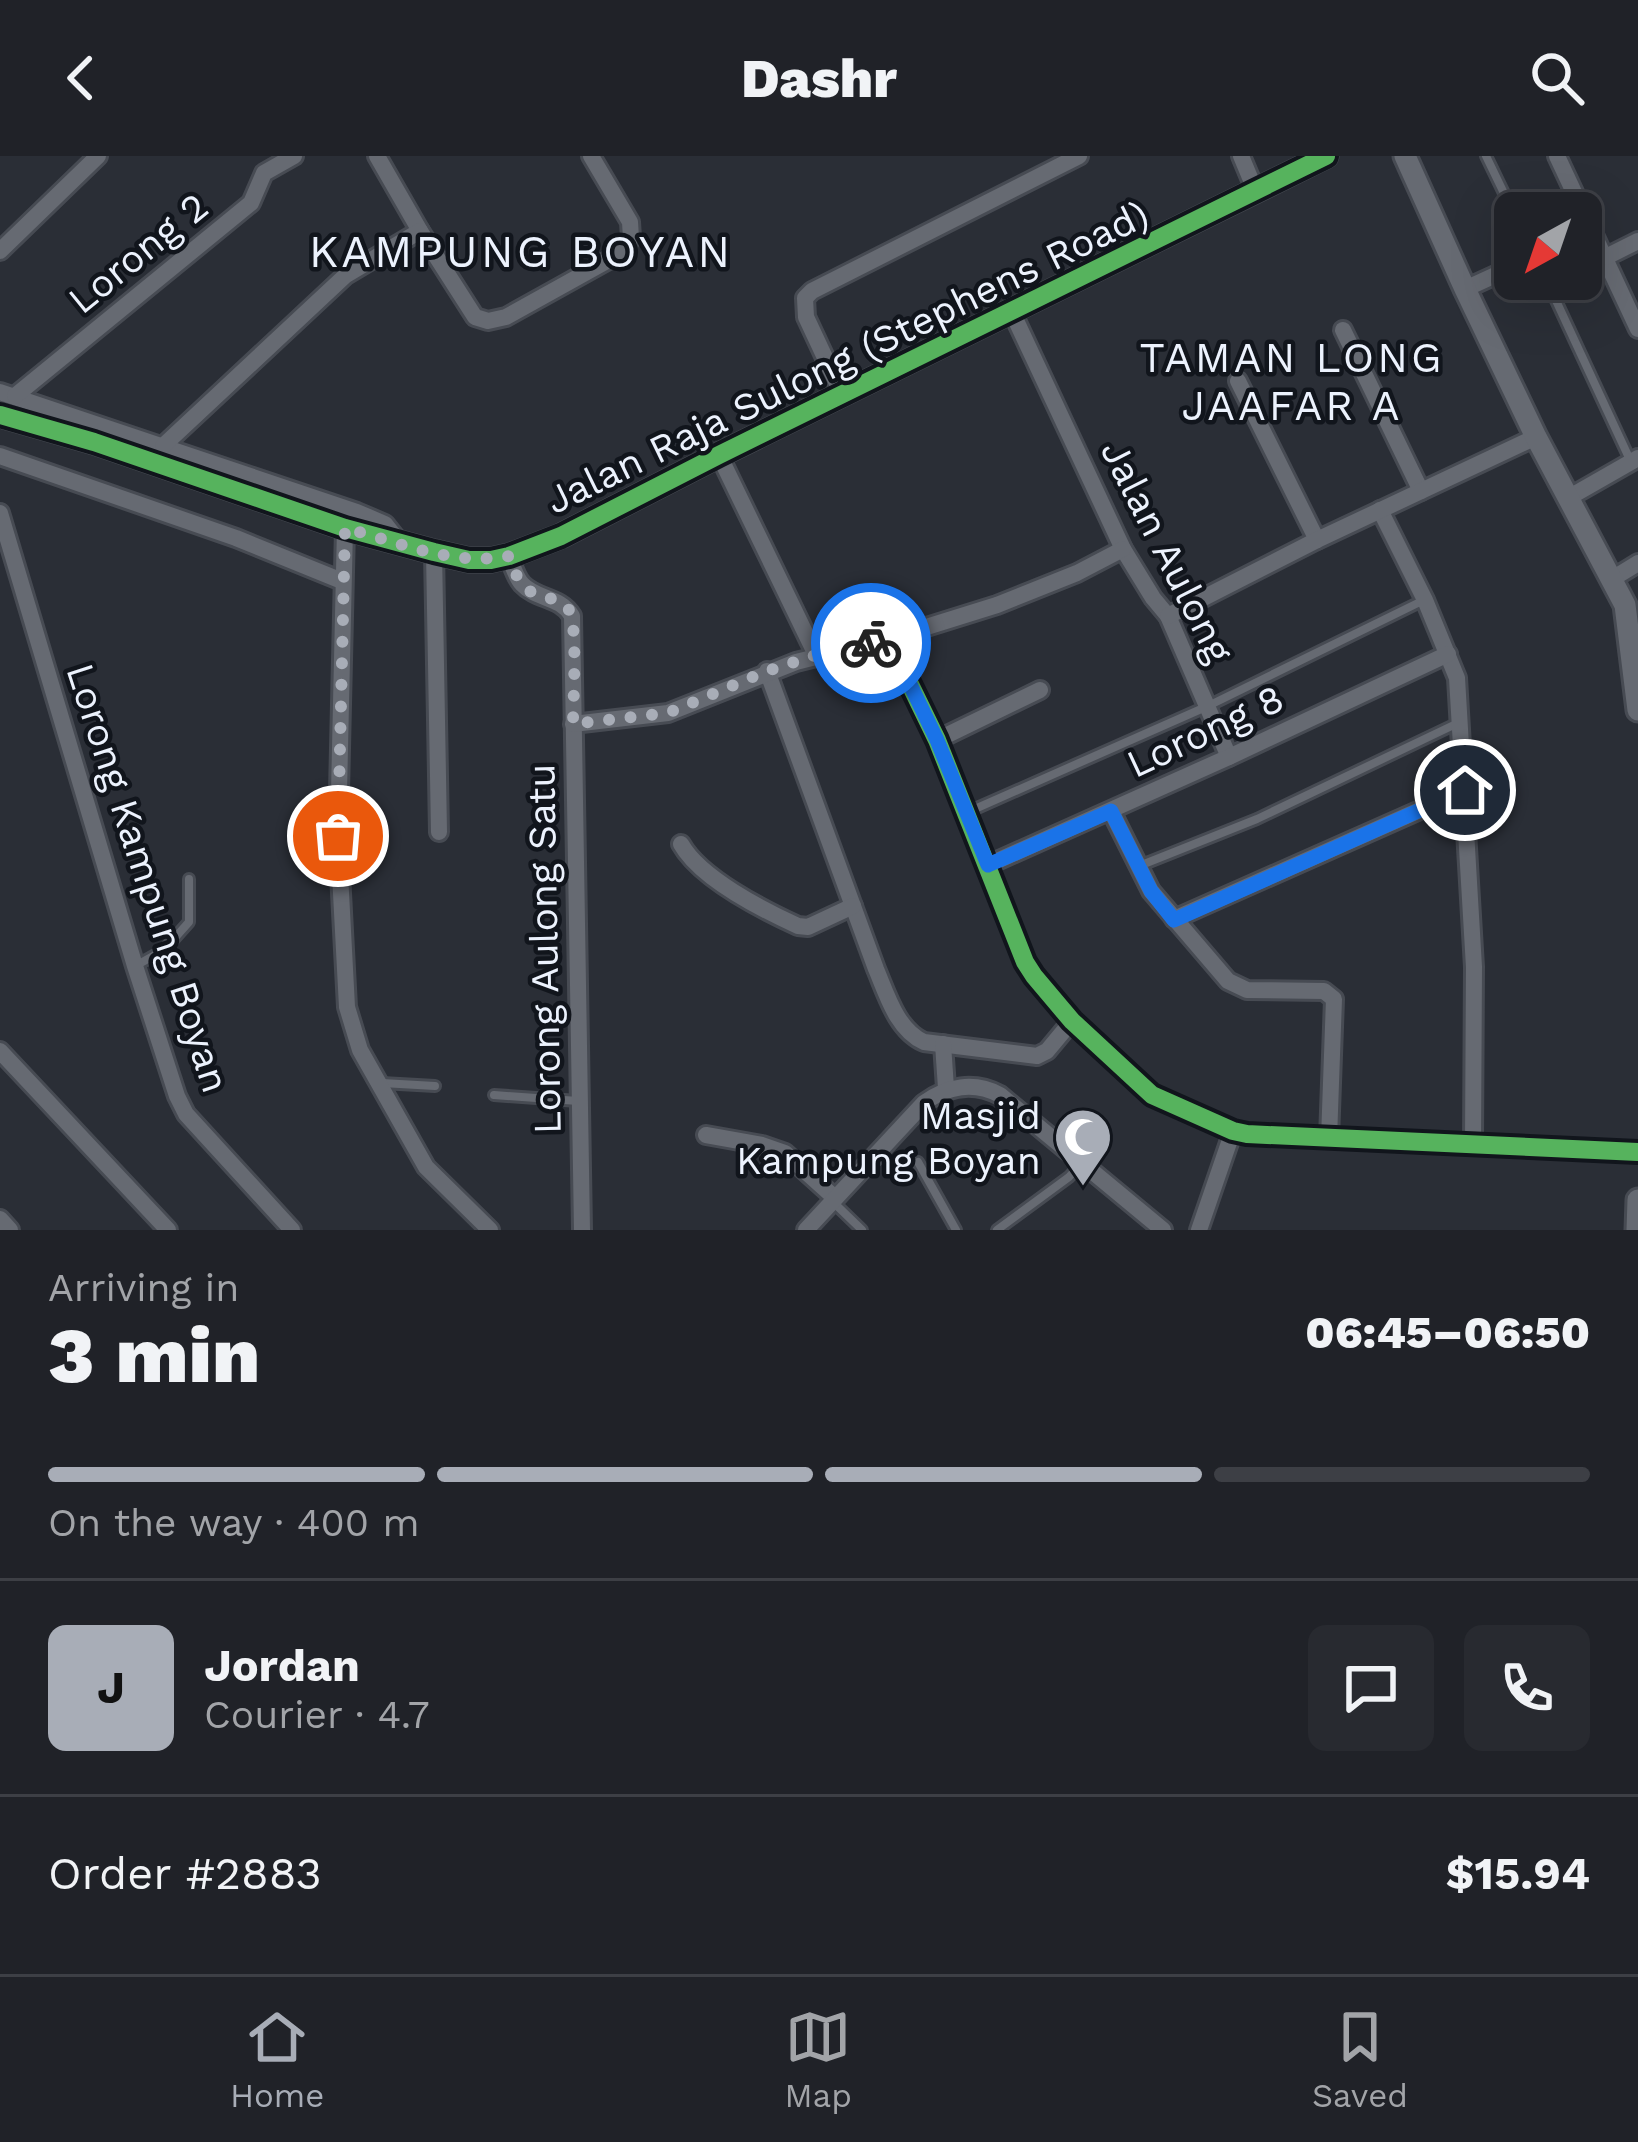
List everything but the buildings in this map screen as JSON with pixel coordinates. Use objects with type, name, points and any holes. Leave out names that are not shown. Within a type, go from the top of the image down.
[{"type":"street","points":[[0,251],[98,156]]},
{"type":"street","name":"Lorong 2","points":[[8,394],[251,202],[264,172],[294,156]]},
{"type":"street","points":[[377,156],[475,317],[488,321],[506,317],[623,252],[632,238],[630,222],[591,156]]},
{"type":"street","points":[[842,394],[806,317],[805,298],[1079,156]]},
{"type":"street","points":[[1240,156],[1256,192]]},
{"type":"street","name":"Jalan Raja Sulong (Stephens Road)","points":[[0,415],[345,528],[469,560],[491,560],[561,536],[1326,156]]},
{"type":"street","points":[[1405,156],[1536,437],[1612,579],[1632,601],[1637,695]]},
{"type":"street","points":[[1557,156],[1571,192]]},
{"type":"street","points":[[164,446],[346,274],[420,231]]},
{"type":"street","points":[[1606,257],[1638,241]]},
{"type":"street","points":[[1602,252],[1638,329]]},
{"type":"street","points":[[1465,289],[1494,276]]},
{"type":"street","name":"Jalan Aulong","points":[[1012,312],[1124,548],[1168,616],[1229,757]]},
{"type":"street","points":[[1343,330],[1420,491]]},
{"type":"street","points":[[1238,381],[1317,540]]},
{"type":"street","points":[[8,394],[357,512],[385,524],[400,543]]},
{"type":"street","points":[[1168,616],[1536,437]]},
{"type":"street","points":[[719,455],[816,655]]},
{"type":"street","points":[[0,456],[236,538],[342,581]]},
{"type":"street","points":[[1568,498],[1634,460]]},
{"type":"street","points":[[1380,510],[1457,678],[1474,967],[1474,1143]]},
{"type":"street","name":"Lorong Kampung Boyan","points":[[0,513],[177,1096],[187,1114],[292,1230]]},
{"type":"street","points":[[345,528],[338,836],[347,1006],[360,1050],[426,1167],[490,1230]]},
{"type":"street","points":[[573,724],[668,713],[767,671],[997,605],[1124,548]]},
{"type":"street","points":[[434,552],[439,832]]},
{"type":"street","name":"Lorong Aulong Satu","points":[[509,556],[525,587],[560,602],[572,616],[582,1230]]},
{"type":"street","points":[[1612,579],[1638,563]]},
{"type":"street","points":[[888,639],[937,740],[1025,962],[1072,1022],[1161,1101],[1233,1131],[1638,1152]]},
{"type":"street","name":"Lorong 8","points":[[988,865],[1448,654]]},
{"type":"street","points":[[767,671],[876,969],[898,1017],[915,1038],[1037,1056],[1072,1022]]},
{"type":"street","points":[[937,740],[1040,690]]},
{"type":"street","points":[[1174,920],[1465,790]]},
{"type":"street","points":[[1111,811],[1151,891],[1228,981],[1247,990],[1324,991],[1334,999],[1330,1139]]},
{"type":"street","points":[[681,844],[721,882],[798,926],[808,927],[853,906]]},
{"type":"street","points":[[943,1044],[946,1088]]},
{"type":"street","points":[[0,1051],[168,1230]]},
{"type":"street","points":[[806,1230],[924,1102],[946,1088],[980,1088],[1000,1095],[1163,1230]]},
{"type":"street","points":[[1198,1230],[1233,1131]]},
{"type":"street","points":[[706,1135],[785,1153],[833,1200]]},
{"type":"street","points":[[1637,1230],[1638,1200]]},
{"type":"street","points":[[0,1219],[10,1230]]},
{"type":"lane","points":[[1486,156],[1503,192]]},
{"type":"lane","points":[[1556,300],[1634,460]]},
{"type":"lane","points":[[967,813],[1208,706],[1425,600]]},
{"type":"lane","points":[[1138,866],[1257,818],[1459,722]]},
{"type":"lane","points":[[136,966],[164,950],[189,922],[189,879]]},
{"type":"lane","points":[[378,1083],[435,1086]]},
{"type":"lane","points":[[494,1095],[579,1101]]},
{"type":"lane","points":[[918,1162],[956,1230]]},
{"type":"lane","points":[[997,1230],[1082,1163]]},
{"type":"lane","points":[[833,1200],[862,1230]]},
{"type":"cycle path","points":[[0,415],[94,442],[345,528],[469,560],[491,560],[561,536],[1326,156]]},
{"type":"cycle path","points":[[888,639],[937,740],[1025,962],[1072,1021],[1152,1095],[1247,1134],[1638,1152]]},
{"type":"way so far","points":[[338,836],[345,528],[469,560],[509,556],[525,587],[560,602],[572,616],[573,724],[668,713],[767,671],[871,643]]},
{"type":"place","name":"Masjid Kampung Boyan","points":[[1083,1188]]},
{"type":"district","name":"KAMPUNG BOYAN","points":[[521,251]]},
{"type":"district","name":"TAMAN LONG JAAFAR A","points":[[1292,381]]},
{"type":"route","points":[[871,643],[888,639],[937,740],[988,865],[1111,811],[1151,891],[1174,920],[1465,790]]}]
